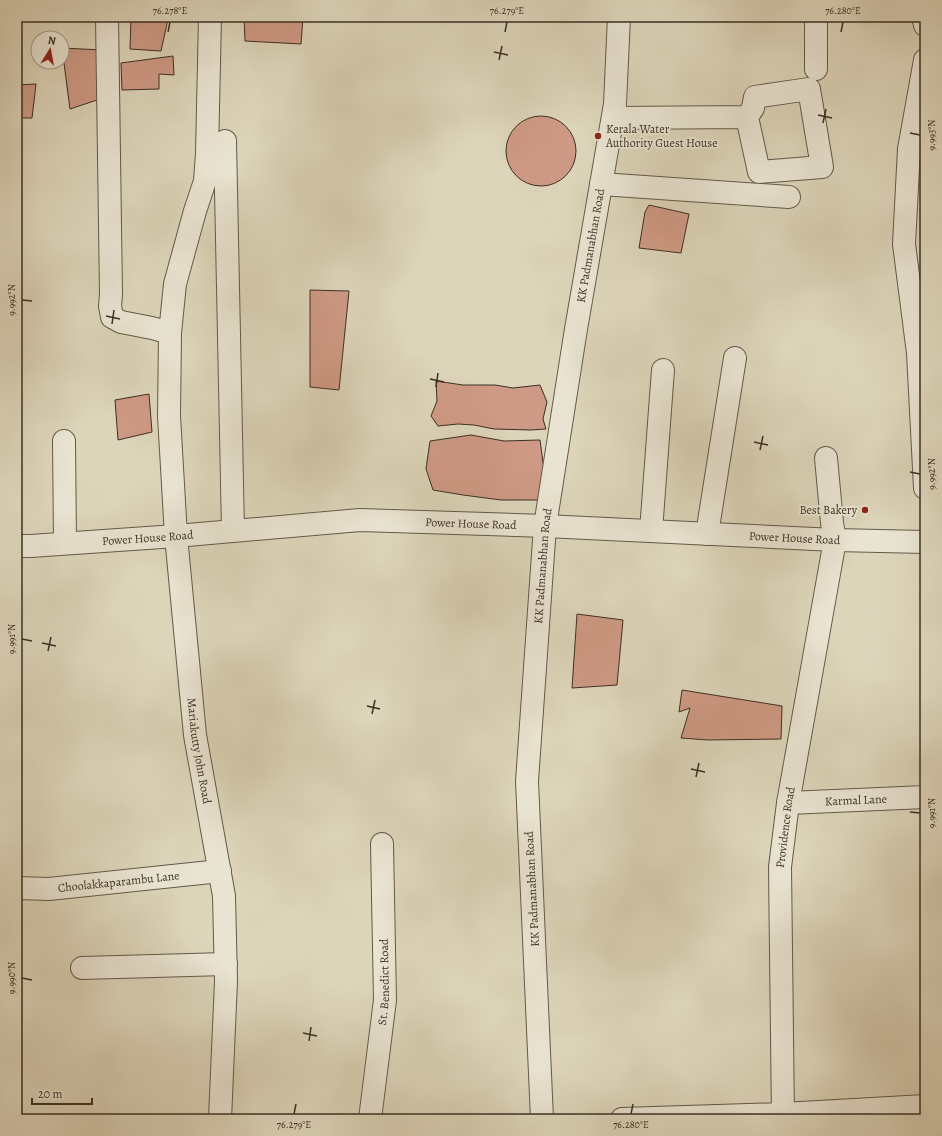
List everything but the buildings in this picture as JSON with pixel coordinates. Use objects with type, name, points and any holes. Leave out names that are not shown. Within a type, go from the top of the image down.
[{"type":"street","points":[[107,17],[110,306],[112,317],[122,322],[170,333]]},
{"type":"street","points":[[210,17],[233,531]]},
{"type":"street","name":"KK Padmanabhan Road","points":[[542,1119],[527,781],[545,526],[576,329],[613,118],[619,17]]},
{"type":"street","points":[[816,17],[816,69]]},
{"type":"street","points":[[923,17],[925,25]]},
{"type":"street","points":[[925,60],[909,149],[904,244],[918,353],[925,488]]},
{"type":"street","points":[[613,118],[747,117]]},
{"type":"street","name":"Mariakutty John Road","points":[[216,147],[195,211],[175,284],[170,333],[169,416],[176,536],[195,735],[224,896],[226,964],[220,1119]]},
{"type":"street","points":[[601,184],[789,197]]},
{"type":"street","points":[[707,534],[735,358]]},
{"type":"street","points":[[651,531],[664,370]]},
{"type":"street","points":[[64,441],[65,543]]},
{"type":"street","name":"Providence Road","points":[[783,1116],[780,867],[788,803],[835,540],[826,458]]},
{"type":"street","name":"Power House Road","points":[[17,546],[176,536],[360,520],[545,526],[835,540],[925,542]]},
{"type":"street","name":"Karmal Lane","points":[[788,803],[925,797]]},
{"type":"street","name":"St. Benedict Road","points":[[370,1119],[385,1000],[382,844]]},
{"type":"street","name":"Choolakkaparambu Lane","points":[[17,888],[48,889],[220,871]]},
{"type":"street","points":[[82,968],[226,964]]},
{"type":"street","points":[[622,1119],[783,1116],[925,1106]]},
{"type":"place","name":"Kerala Water Authority Guest House","points":[[598,136]]},
{"type":"place","name":"Best Bakery","points":[[865,510]]}]
